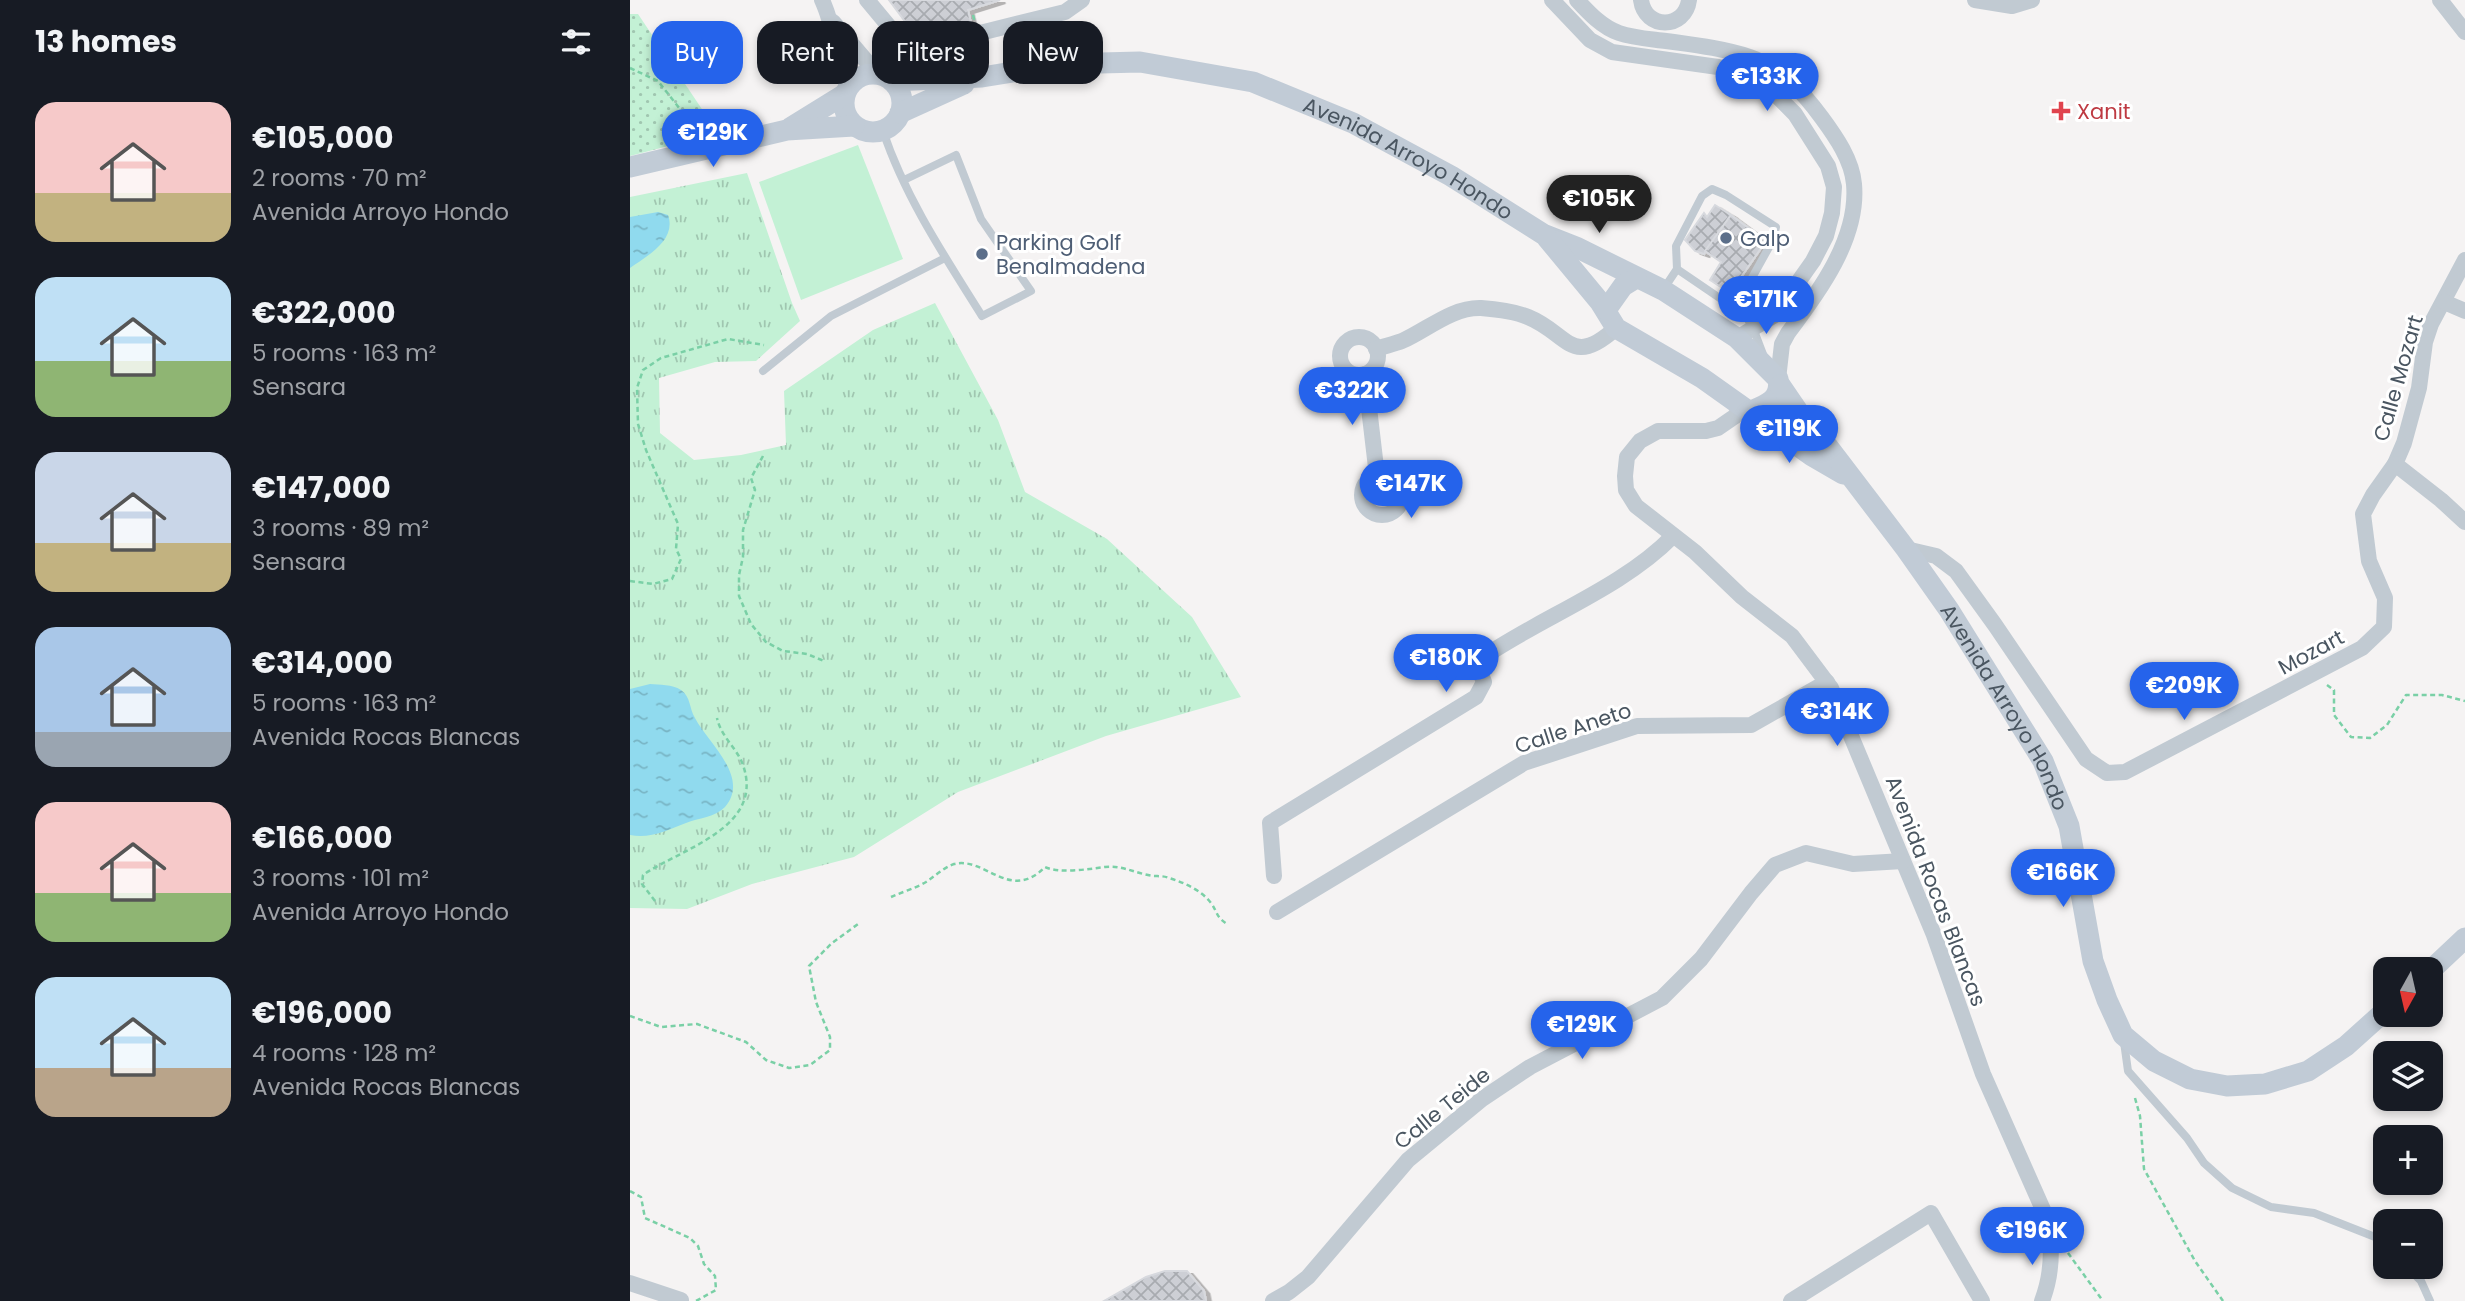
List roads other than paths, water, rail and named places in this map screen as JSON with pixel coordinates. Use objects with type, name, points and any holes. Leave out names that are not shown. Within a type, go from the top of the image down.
[{"type":"main road","name":"Avenida Arroyo Hondo","points":[[989,76],[1061,64],[1139,62],[1253,82],[1353,123],[1451,176],[1543,234],[1576,247],[1745,333],[1806,423],[1823,440],[1949,610],[2043,761],[2068,826],[2093,961],[2123,1035],[2154,1061],[2190,1079],[2227,1086],[2265,1084],[2308,1071],[2346,1046],[2373,1022]]},
{"type":"main road","points":[[787,130],[847,91],[858,78],[872,74]]},
{"type":"main road","points":[[847,91],[844,106],[847,117],[854,126],[863,131],[883,131],[897,121],[901,113],[901,96],[892,84]]},
{"type":"main road","name":"Avenida Arroyo Hondo","points":[[901,113],[966,84]]},
{"type":"main road","points":[[630,167],[787,130],[854,126]]},
{"type":"main road","name":"Avenida Arroyo Hondo","points":[[1543,234],[1611,319],[1747,409],[1812,456],[1853,480]]},
{"type":"main road","points":[[1611,319],[1623,286],[1636,278]]},
{"type":"main road","points":[[1747,409],[1768,405],[1777,395],[1775,376]]},
{"type":"main road","points":[[2443,959],[2465,938]]},
{"type":"street","points":[[822,0],[831,20],[847,91]]},
{"type":"street","points":[[867,0],[884,21]]},
{"type":"street","points":[[989,31],[1065,12],[1082,0]]},
{"type":"street","points":[[1552,0],[1590,40],[1612,52],[1718,67],[1747,75],[1772,91],[1795,114],[1814,141],[1828,166],[1834,187],[1832,213],[1826,236],[1814,261],[1775,315],[1745,333]]},
{"type":"street","points":[[1577,0],[1601,24],[1619,33],[1723,49],[1753,59],[1783,74],[1811,103],[1832,131],[1849,161],[1854,185],[1845,241],[1833,267],[1782,344],[1775,376]]},
{"type":"street","points":[[1641,0],[1644,12],[1656,22],[1675,21],[1686,10],[1689,0]]},
{"type":"street","points":[[1975,0],[2012,6],[2032,0]]},
{"type":"street","points":[[2440,0],[2465,32]]},
{"type":"street","points":[[1633,36],[1650,18]]},
{"type":"street","points":[[831,20],[872,66]]},
{"type":"street","points":[[1675,21],[1682,43]]},
{"type":"street","name":"Calle Mozart","points":[[2465,260],[2431,324],[2404,443],[2395,464],[2465,522]]},
{"type":"street","points":[[2444,302],[2465,311]]},
{"type":"street","points":[[1376,349],[1401,341],[1448,316],[1479,308],[1528,317],[1572,346],[1591,346],[1602,341],[1611,319]]},
{"type":"street","points":[[1362,337],[1373,343],[1376,349],[1377,361],[1365,374],[1352,373],[1343,366],[1340,354],[1350,339],[1362,337]]},
{"type":"street","points":[[1365,374],[1377,476]]},
{"type":"street","name":"Avenida Rocas Blancas","points":[[1747,409],[1718,428],[1706,431],[1658,431],[1640,441],[1627,457],[1626,490],[1636,506],[1695,552],[1742,597],[1791,636],[1831,688],[1934,935],[1983,1074],[2048,1221],[2051,1238],[2050,1280],[2042,1301]]},
{"type":"street","name":"Mozart","points":[[1906,549],[1936,556],[1956,571],[2086,760],[2107,773],[2125,772],[2362,648],[2384,627],[2385,598],[2369,561],[2363,514],[2395,464]]},
{"type":"street","points":[[1274,876],[1270,823],[1476,696],[1485,682],[1476,662],[1500,645],[1613,581],[1660,550],[1673,536]]},
{"type":"street","name":"Calle Aneto","points":[[1277,912],[1524,763],[1637,726],[1751,725],[1827,682]]},
{"type":"street","name":"Calle Teide","points":[[1273,1301],[1308,1277],[1408,1160],[1482,1099],[1530,1067],[1661,998],[1701,959],[1775,865],[1806,853],[1853,864],[1903,861]]},
{"type":"street","points":[[1791,1301],[1931,1213],[1982,1301]]},
{"type":"street","points":[[630,1283],[680,1299]]},
{"type":"lane","points":[[883,131],[904,180],[945,258],[982,316],[1031,291],[981,219],[956,155],[904,180]]},
{"type":"lane","points":[[1663,290],[1677,269],[1676,246],[1702,196],[1712,189],[1726,195],[1776,227],[1773,240],[1738,303],[1745,333]]},
{"type":"lane","points":[[762,371],[831,316],[945,258]]},
{"type":"lane","points":[[1677,269],[1724,301],[1738,303]]},
{"type":"lane","points":[[2123,1035],[2128,1071],[2187,1138],[2204,1163],[2232,1188],[2271,1207],[2314,1213],[2373,1236]]},
{"type":"lane","points":[[2419,1279],[2430,1301]]},
{"type":"water","points":[[658,212],[668,215],[670,224],[664,240],[652,253],[630,268],[630,217]]},
{"type":"water","points":[[650,684],[674,687],[684,693],[695,718],[724,760],[733,784],[732,796],[717,813],[659,833],[638,836],[630,835],[630,689]]},
{"type":"place","name":"Xanit","points":[[2061,111]]},
{"type":"place","name":"Galp","points":[[1726,238]]},
{"type":"place","name":"Parking Golf Benalmadena","points":[[982,254]]}]
